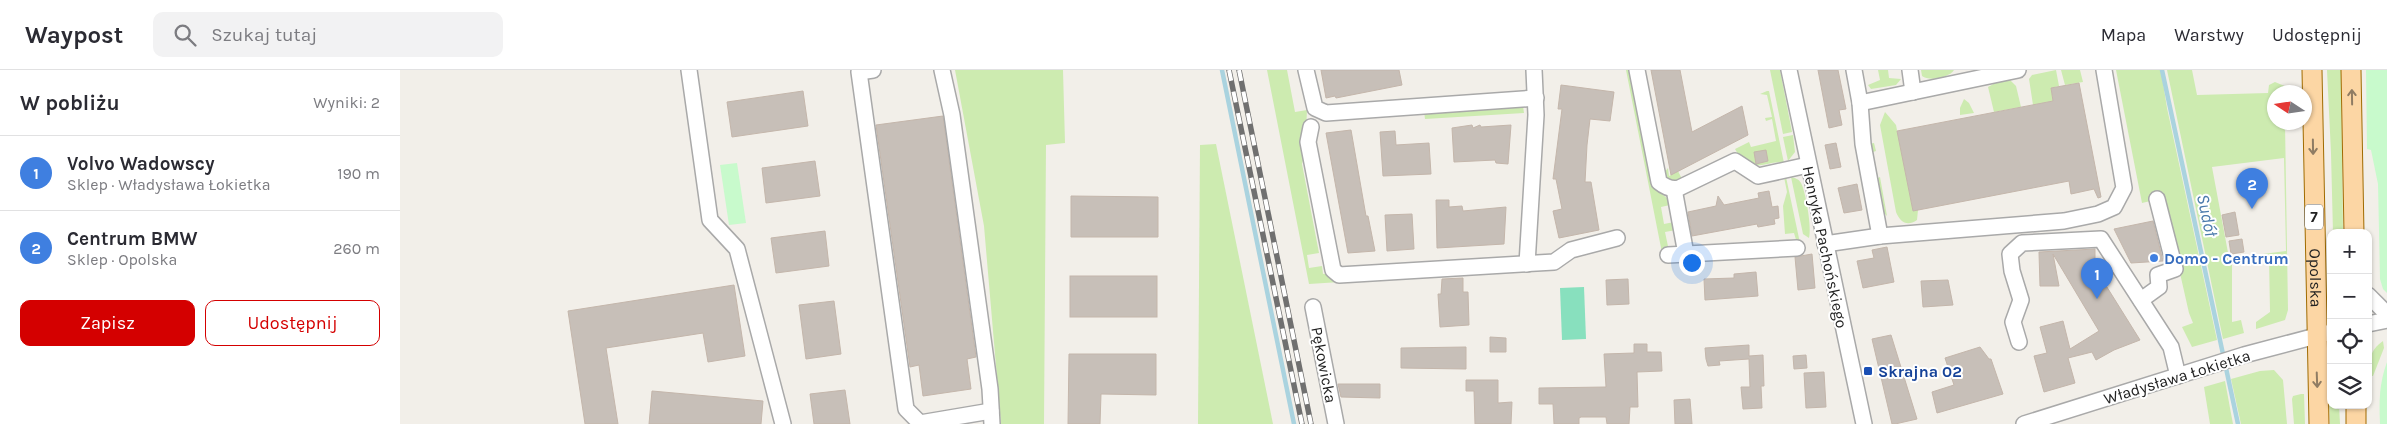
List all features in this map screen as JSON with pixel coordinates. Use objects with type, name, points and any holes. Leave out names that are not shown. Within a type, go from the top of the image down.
[{"type":"main road","name":"Opolska","points":[[2312,70],[2323,334],[2319,424]]},
{"type":"main road","points":[[2351,70],[2354,229]]},
{"type":"main road","points":[[2356,409],[2356,424]]},
{"type":"street","points":[[689,70],[710,220],[737,249],[783,424]]},
{"type":"street","points":[[873,70],[859,72],[865,121],[906,409],[920,423],[992,418],[989,379],[952,115],[942,70]]},
{"type":"street","points":[[1306,70],[1313,105],[1320,113],[1536,98]]},
{"type":"street","points":[[1527,264],[1536,98],[1534,70]]},
{"type":"street","points":[[1636,70],[1659,182],[1674,189],[1735,161],[1758,176],[1808,165]]},
{"type":"street","name":"Henryka Pachońskiego","points":[[1789,70],[1864,424]]},
{"type":"street","points":[[1854,70],[1860,103],[1863,144],[1880,236]]},
{"type":"street","points":[[1910,70],[1914,92]]},
{"type":"street","points":[[1860,103],[1914,92],[1970,75],[2019,70]]},
{"type":"street","points":[[1825,244],[1880,236],[2064,221],[2098,214],[2114,207],[2124,188],[2104,70]]},
{"type":"street","points":[[1311,127],[1308,142],[1333,270],[1339,275],[1554,262],[1571,250],[1617,238]]},
{"type":"street","points":[[1674,189],[1686,254]]},
{"type":"street","points":[[2140,300],[2159,287],[2158,275],[2174,269],[2158,199]]},
{"type":"street","points":[[2020,342],[2013,322],[2021,300],[2012,271],[2010,254],[2022,243],[2101,239],[2171,347],[2178,376]]},
{"type":"street","points":[[1668,255],[1797,248]]},
{"type":"street","points":[[2372,299],[2387,314]]},
{"type":"street","name":"Pękowicka","points":[[1313,307],[1336,424]]},
{"type":"street","points":[[2372,323],[2387,320]]},
{"type":"street","name":"Władysława Łokietka","points":[[2024,424],[2244,355],[2323,334]]},
{"type":"green space","points":[[955,70],[1063,70],[1065,143],[1046,145],[1044,424],[1001,424],[984,226]]},
{"type":"green space","points":[[1267,70],[1287,70],[1295,112],[1307,110],[1305,154],[1302,164],[1319,253],[1307,255],[1309,268],[1322,266],[1323,274],[1328,273],[1340,282],[1309,284]]},
{"type":"green space","points":[[1626,70],[1629,70],[1652,186],[1668,199],[1670,205],[1661,207],[1664,224],[1674,222],[1676,230],[1665,232],[1669,251],[1664,263]]},
{"type":"green space","points":[[1770,70],[1780,70],[1792,132],[1783,134]]},
{"type":"green space","points":[[1878,70],[1888,70],[1889,78],[1901,79],[1896,85],[1871,89],[1868,85],[1880,80]]},
{"type":"green space","points":[[1921,70],[1954,70],[1952,73],[1940,78],[1930,79],[1922,76]]},
{"type":"green space","points":[[2056,70],[2059,86],[2051,88],[2053,101],[2033,105],[2029,79],[2032,75]]},
{"type":"green space","points":[[2061,70],[2080,70],[2083,82],[2065,85]]},
{"type":"green space","points":[[2116,70],[2161,70],[2167,108],[2217,340],[2192,347],[2182,327],[2193,323],[2189,313],[2163,198],[2142,203]]},
{"type":"green space","points":[[2167,70],[2192,70],[2197,95],[2267,93],[2267,130],[2285,130],[2288,310],[2285,320],[2256,329],[2256,322],[2270,312],[2269,256],[2256,257],[2255,255],[2286,251],[2284,158],[2212,167],[2229,258],[2232,258],[2232,322],[2241,320],[2244,333],[2223,339]]},
{"type":"green space","points":[[2327,70],[2341,70],[2343,229],[2333,229]]},
{"type":"green space","points":[[2366,70],[2387,70],[2387,293],[2383,289],[2380,279],[2378,184],[2371,150],[2367,149]]},
{"type":"green space","points":[[2010,80],[2016,86],[2021,107],[1994,112],[1988,87],[1997,82]]},
{"type":"green space","points":[[2275,82],[2282,85],[2269,85]]},
{"type":"green space","points":[[1769,91],[1784,163],[1753,165],[1741,158],[1735,149],[1749,142],[1751,147],[1776,141],[1772,119],[1766,121],[1765,118],[1772,117],[1767,95],[1760,94]]},
{"type":"green space","points":[[1964,99],[1969,103],[1974,113],[1960,115],[1960,108]]},
{"type":"green space","points":[[1523,106],[1524,113],[1425,119],[1424,111]]},
{"type":"green space","points":[[1885,112],[1896,125],[1913,211],[1918,210],[1917,220],[1910,223],[1902,221],[1896,212],[1880,125]]},
{"type":"green space","points":[[1793,135],[1795,152],[1788,161],[1783,137]]},
{"type":"green space","points":[[1874,143],[1876,151],[1873,152],[1887,216],[1883,212],[1868,144]]},
{"type":"green space","points":[[1216,144],[1273,424],[1198,424],[1200,145]]},
{"type":"green space","points":[[737,163],[746,223],[729,225],[720,165]]},
{"type":"green space","points":[[1668,168],[1669,176],[1678,171],[1683,181],[1679,182],[1668,179],[1664,173]]},
{"type":"green space","points":[[1784,177],[1786,177],[1800,243],[1797,243],[1794,233],[1785,234],[1783,206],[1787,192]]},
{"type":"green space","points":[[1791,177],[1799,181],[1803,188],[1807,202],[1809,238],[1803,234]]},
{"type":"green space","points":[[1584,287],[1586,339],[1562,340],[1560,288]]},
{"type":"green space","points":[[2383,341],[2384,348],[2372,376],[2372,354]]},
{"type":"green space","points":[[2387,362],[2387,424],[2380,424],[2380,393]]},
{"type":"green space","points":[[2274,370],[2283,380],[2287,424],[2241,424],[2231,379],[2260,371]]},
{"type":"green space","points":[[2225,381],[2233,424],[2210,424],[2204,387]]},
{"type":"green space","points":[[2304,394],[2305,424],[2294,424],[2292,399],[2293,396]]},
{"type":"green space","points":[[2330,409],[2339,409],[2340,424],[2330,424]]},
{"type":"building","points":[[1321,70],[1399,70],[1402,85],[1336,98],[1335,96],[1326,98]]},
{"type":"building","points":[[1651,70],[1680,70],[1692,132],[1742,106],[1748,135],[1671,175]]},
{"type":"building","points":[[1818,70],[1838,70],[1846,109],[1839,110],[1842,125],[1829,128]]},
{"type":"building","points":[[2079,83],[2101,197],[2098,198],[2094,189],[2071,194],[2069,181],[1913,211],[1897,131],[2053,101],[2051,88]]},
{"type":"building","points":[[1561,85],[1614,92],[1610,121],[1590,119],[1587,145],[1585,182],[1591,182],[1599,230],[1559,238],[1553,211],[1562,209],[1556,179],[1553,179],[1562,109],[1558,109]]},
{"type":"building","points":[[803,91],[808,126],[732,137],[727,102]]},
{"type":"building","points":[[943,116],[976,357],[967,359],[971,389],[923,396],[919,365],[910,367],[876,125]]},
{"type":"building","points":[[1472,125],[1473,128],[1480,125],[1481,127],[1511,125],[1508,164],[1496,163],[1495,160],[1454,162],[1452,128]]},
{"type":"building","points":[[1351,130],[1366,216],[1368,216],[1375,251],[1348,253],[1326,133]]},
{"type":"building","points":[[1395,131],[1396,145],[1429,143],[1431,174],[1383,176],[1380,132]]},
{"type":"building","points":[[1836,143],[1841,167],[1830,169],[1825,145]]},
{"type":"building","points":[[1766,150],[1768,161],[1756,164],[1754,152]]},
{"type":"building","points":[[815,161],[820,196],[766,203],[762,168]]},
{"type":"building","points":[[1857,184],[1862,210],[1844,213],[1838,188]]},
{"type":"building","points":[[1769,191],[1772,207],[1778,206],[1779,218],[1774,219],[1775,224],[1758,227],[1757,224],[1692,236],[1688,212],[1716,206],[1718,196],[1724,205],[1759,198],[1758,193]]},
{"type":"building","points":[[1071,196],[1158,197],[1158,237],[1071,237]]},
{"type":"building","points":[[1436,200],[1449,200],[1449,207],[1462,206],[1463,211],[1506,207],[1504,244],[1437,248]]},
{"type":"building","points":[[2235,212],[2239,235],[2226,237],[2222,215]]},
{"type":"building","points":[[1412,214],[1414,249],[1387,251],[1385,215]]},
{"type":"building","points":[[2153,221],[2163,261],[2131,263],[2114,229]]},
{"type":"building","points":[[825,231],[829,266],[776,273],[771,238]]},
{"type":"building","points":[[2242,239],[2244,252],[2231,254],[2229,241]]},
{"type":"building","points":[[1887,247],[1894,282],[1863,288],[1857,261],[1874,258],[1872,250]]},
{"type":"building","points":[[2095,249],[2095,268],[2140,340],[2114,350],[2096,360],[2092,352],[2068,358],[2075,383],[2044,392],[2034,356],[2047,353],[2040,327],[2063,321],[2070,349],[2099,331],[2053,254],[2059,286],[2040,286],[2039,252]]},
{"type":"building","points":[[1812,254],[1815,288],[1798,290],[1795,257]]},
{"type":"building","points":[[1756,272],[1758,296],[1705,300],[1704,279],[1734,278],[1734,274]]},
{"type":"building","points":[[1070,276],[1157,276],[1157,317],[1070,317]]},
{"type":"building","points":[[1463,278],[1463,292],[1468,292],[1469,325],[1440,327],[1438,294],[1441,294],[1442,279]]},
{"type":"building","points":[[1628,279],[1629,304],[1607,305],[1606,280]]},
{"type":"building","points":[[1948,280],[1953,305],[1923,307],[1921,281]]},
{"type":"building","points":[[734,285],[745,356],[708,362],[703,333],[606,348],[618,424],[585,424],[568,311]]},
{"type":"building","points":[[834,301],[841,354],[806,359],[799,305]]},
{"type":"building","points":[[1891,335],[1917,419],[1895,424],[1892,424],[1872,339]]},
{"type":"building","points":[[1490,337],[1506,338],[1506,352],[1490,352]]},
{"type":"building","points":[[1634,344],[1647,344],[1647,352],[1661,352],[1662,371],[1637,372],[1638,407],[1630,407],[1629,424],[1607,424],[1606,417],[1581,417],[1579,418],[1579,424],[1554,424],[1553,404],[1539,404],[1539,388],[1606,387],[1604,354],[1634,353]]},
{"type":"building","points":[[1749,345],[1749,356],[1763,355],[1764,386],[1761,386],[1762,408],[1743,409],[1741,387],[1750,387],[1749,359],[1719,361],[1720,365],[1708,366],[1706,359],[1705,348]]},
{"type":"building","points":[[1466,347],[1466,369],[1401,368],[1401,348]]},
{"type":"building","points":[[1980,347],[1991,359],[2003,394],[1937,413],[1932,392],[1954,385],[1945,358]]},
{"type":"building","points":[[1069,354],[1156,354],[1156,395],[1101,394],[1100,424],[1068,424]]},
{"type":"building","points":[[1806,355],[1807,368],[1794,369],[1793,356]]},
{"type":"building","points":[[1824,372],[1826,407],[1806,408],[1804,373]]},
{"type":"building","points":[[1466,380],[1498,380],[1498,403],[1512,402],[1511,424],[1475,424],[1474,391],[1466,391]]},
{"type":"building","points":[[1338,384],[1380,384],[1380,398],[1341,397]]},
{"type":"building","points":[[845,390],[850,424],[814,424],[810,394]]},
{"type":"building","points":[[652,391],[763,401],[761,424],[649,424]]},
{"type":"building","points":[[1690,399],[1692,424],[1675,424],[1674,400]]},
{"type":"waterway","points":[[1222,70],[1294,424]]},
{"type":"waterway","name":"Sudół","points":[[2162,70],[2238,424]]},
{"type":"railway","points":[[1229,70],[1302,424]]},
{"type":"railway","points":[[1239,70],[1311,424]]},
{"type":"place","name":"Centrum BMW","points":[[2252,209]]},
{"type":"place","name":"Domo - Centrum","points":[[2154,258]]},
{"type":"place","name":"Volvo Wadowscy","points":[[2097,299]]},
{"type":"place","name":"Skrajna 02","points":[[1868,371]]}]
